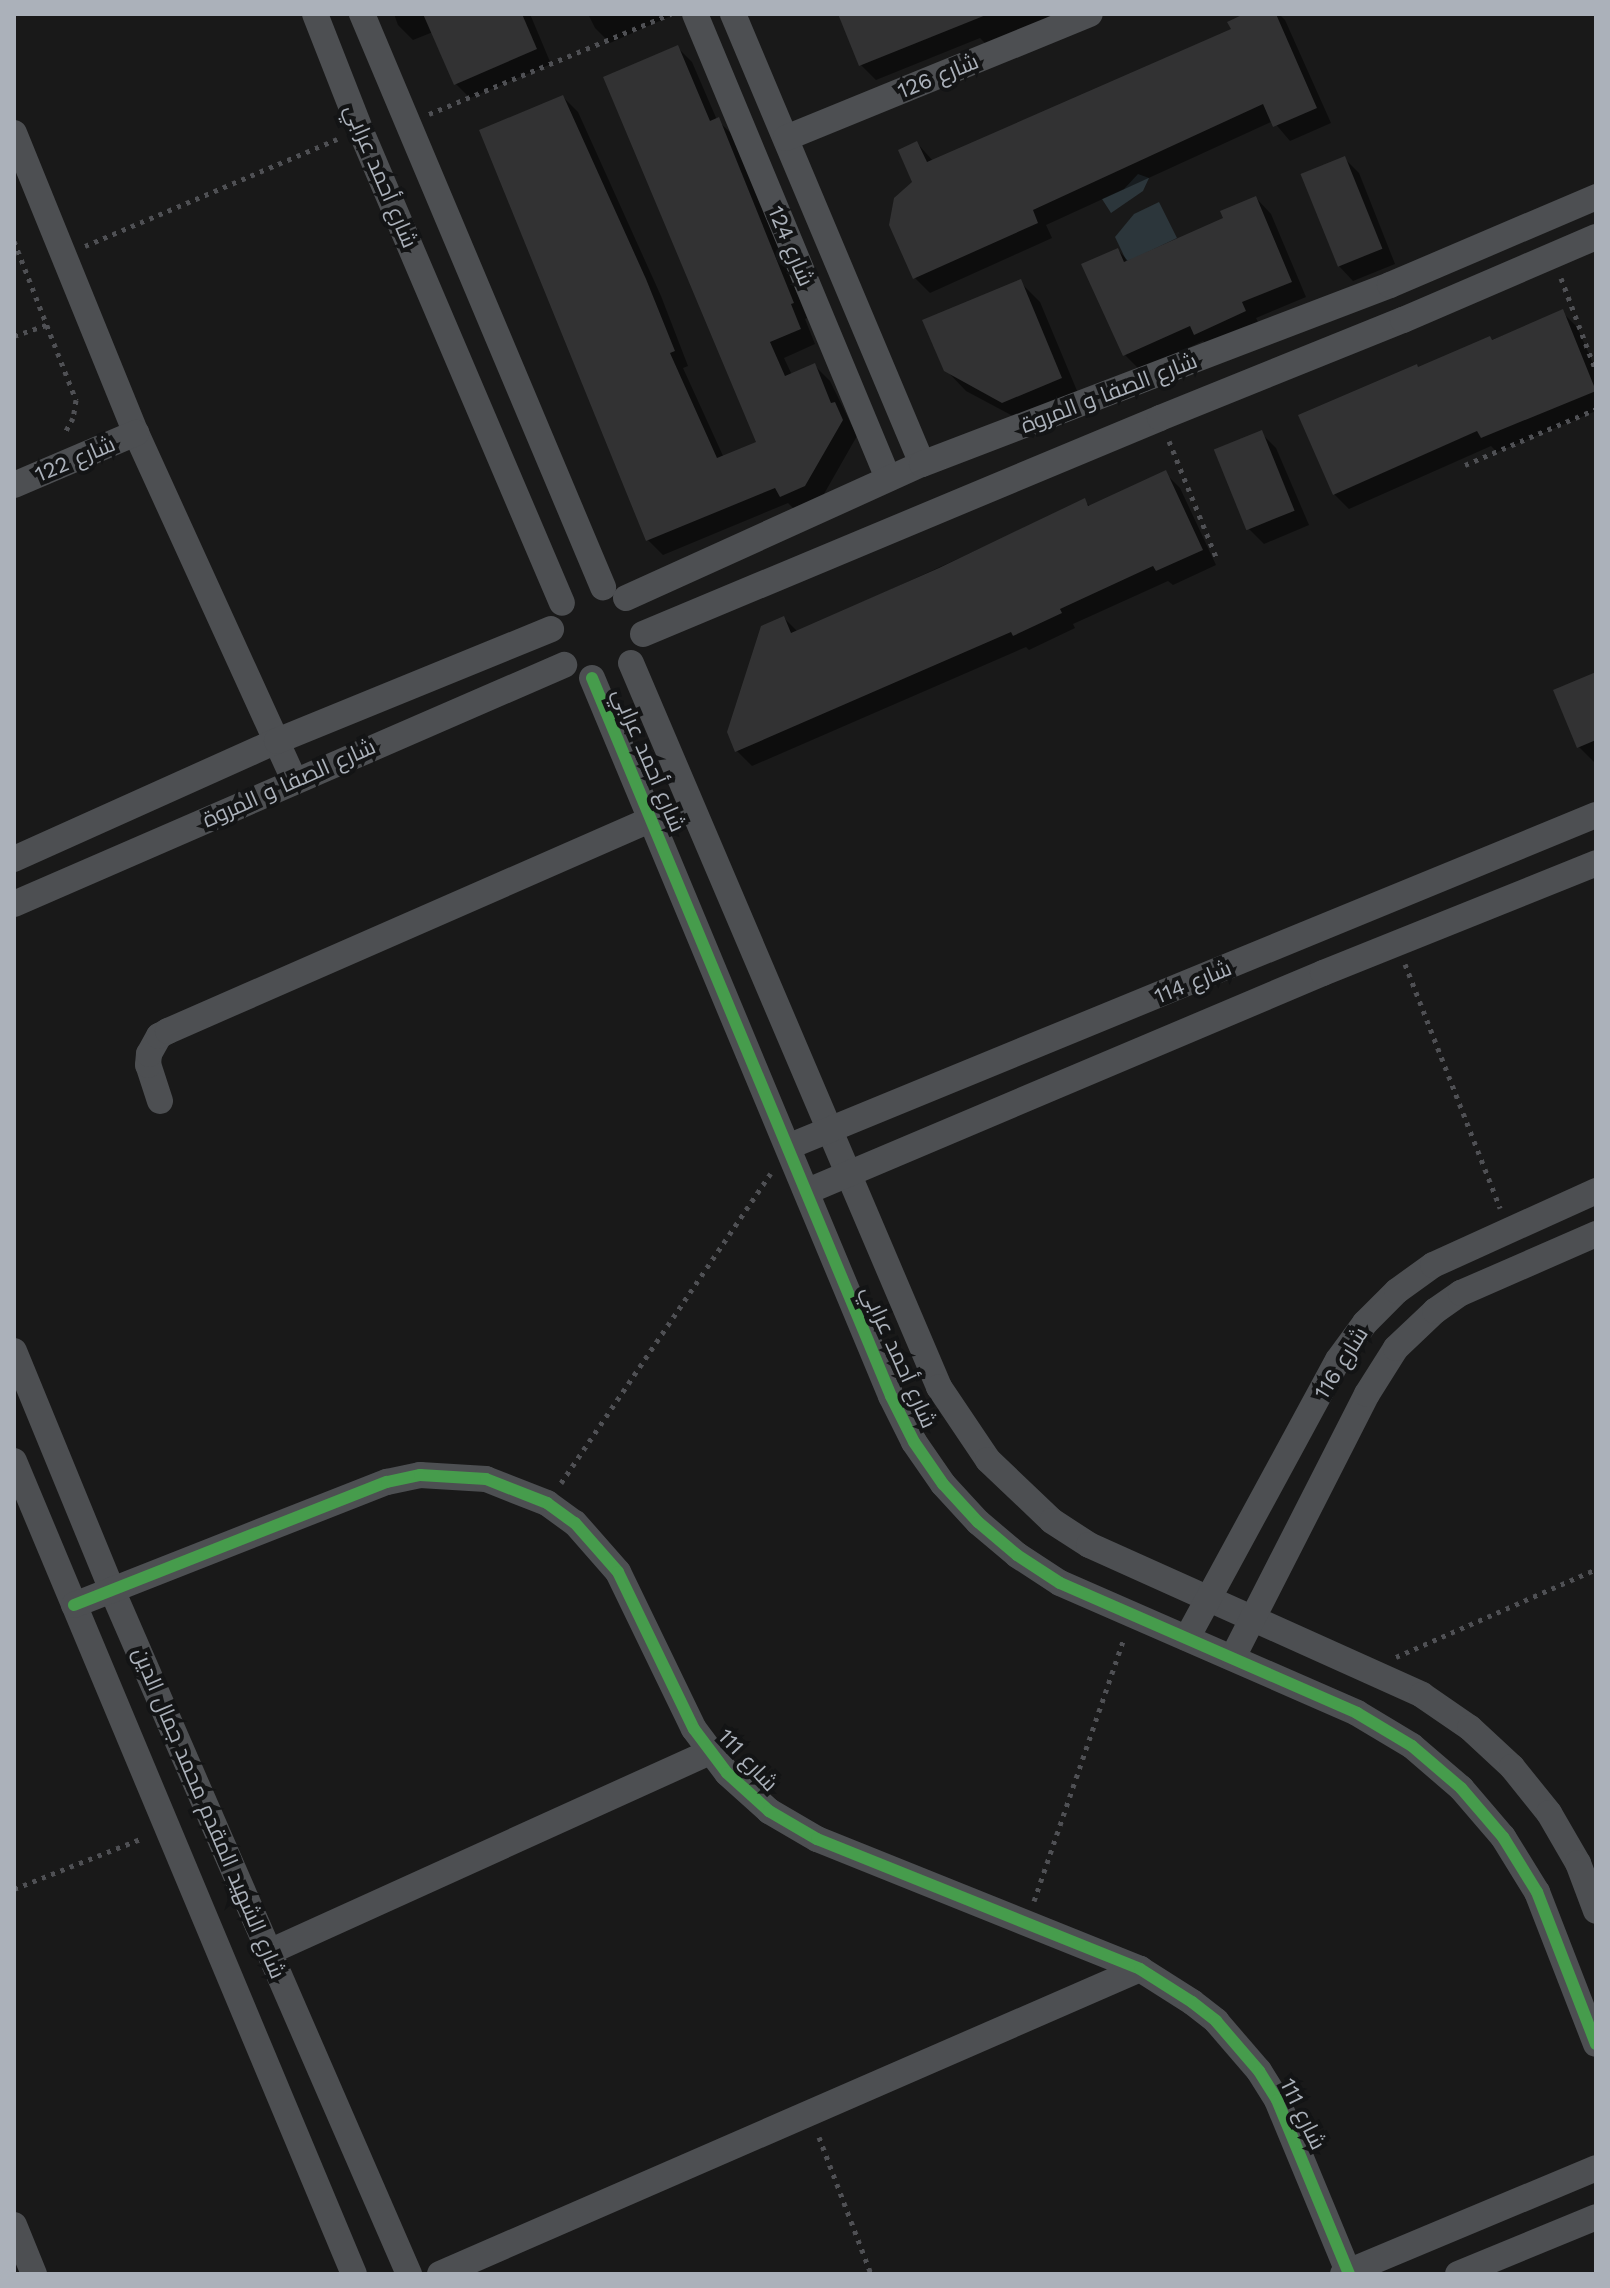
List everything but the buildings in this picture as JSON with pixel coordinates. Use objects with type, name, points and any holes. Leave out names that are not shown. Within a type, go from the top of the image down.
[{"type":"street","name":"شارع أحمد عرابي","points":[[315,14],[360,129],[562,603]]},
{"type":"street","name":"شارع أحمد عرابي","points":[[362,14],[406,124],[615,592]]},
{"type":"street","name":"شارع 124","points":[[695,14],[888,478]]},
{"type":"street","name":"شارع 124","points":[[733,14],[922,464]]},
{"type":"street","name":"شارع 126","points":[[786,138],[1090,14]]},
{"type":"street","points":[[14,133],[66,254],[136,433],[294,779]]},
{"type":"street","name":"شارع الصفا و المروة","points":[[615,592],[922,464],[1390,285],[1596,197]]},
{"type":"street","name":"شارع الصفا و المروة","points":[[643,634],[1403,320],[1596,237]]},
{"type":"street","points":[[1390,285],[1403,320]]},
{"type":"street","name":"شارع 122","points":[[14,485],[136,433]]},
{"type":"street","points":[[615,592],[635,608],[643,634],[631,663],[607,677],[592,678],[564,665],[556,654],[551,629],[562,603],[573,593],[615,592]]},
{"type":"street","name":"شارع الصفا و المروة","points":[[14,859],[277,741],[551,629]]},
{"type":"street","name":"شارع أحمد عرابي","points":[[631,663],[827,1130],[939,1387],[988,1460],[1018,1492],[1089,1545],[1368,1669],[1422,1695],[1470,1728],[1512,1767],[1556,1825],[1578,1863],[1596,1911]]},
{"type":"street","name":"شارع الصفا و المروة","points":[[14,904],[294,779],[564,665]]},
{"type":"street","name":"شارع أحمد عرابي","points":[[592,678],[790,1146],[891,1396],[914,1442],[943,1484],[978,1522],[1017,1555],[1060,1583],[1357,1713],[1412,1746],[1461,1788],[1503,1837],[1537,1892],[1596,2044]]},
{"type":"street","name":"شارع 114","points":[[790,1146],[1596,815]]},
{"type":"street","points":[[160,1101],[148,1065],[152,1044],[159,1036],[652,819]]},
{"type":"street","name":"شارع 114","points":[[808,1191],[1323,973],[1596,863]]},
{"type":"street","points":[[1305,936],[1323,973]]},
{"type":"street","name":"شارع 116","points":[[1187,1638],[1338,1360],[1365,1323],[1397,1291],[1433,1265],[1596,1191]]},
{"type":"street","name":"شارع 116","points":[[1233,1657],[1367,1394],[1396,1348],[1435,1311],[1461,1293],[1596,1234]]},
{"type":"street","name":"شارع الشهيد المقدم محمد جمال الدين","points":[[14,1351],[112,1590],[409,2274]]},
{"type":"street","name":"شارع الشهيد المقدم محمد جمال الدين","points":[[14,1461],[354,2274]]},
{"type":"street","name":"شارع 111","points":[[74,1605],[387,1482],[420,1475],[486,1479],[547,1503],[575,1523],[618,1572],[681,1706],[709,1752],[747,1793],[793,1826],[1140,1969],[1180,1993],[1216,2021],[1259,2071],[1292,2131],[1347,2273]]},
{"type":"street","points":[[269,1952],[709,1752]]},
{"type":"street","points":[[440,2274],[1140,1969]]},
{"type":"street","points":[[1347,2273],[1596,2168]]},
{"type":"street","points":[[1458,2274],[1596,2217]]},
{"type":"street","points":[[14,2225],[34,2274]]},
{"type":"path","points":[[406,124],[671,14]]},
{"type":"path","points":[[66,254],[360,129]]},
{"type":"path","points":[[14,241],[76,400],[73,418],[60,440]]},
{"type":"path","points":[[1552,254],[1596,371]]},
{"type":"path","points":[[14,336],[48,324]]},
{"type":"path","points":[[1465,465],[1596,409]]},
{"type":"path","points":[[1160,418],[1216,557]]},
{"type":"path","points":[[1397,944],[1509,1230]]},
{"type":"path","points":[[547,1503],[790,1146]]},
{"type":"path","points":[[1368,1669],[1596,1569]]},
{"type":"path","points":[[1026,1924],[1133,1614]]},
{"type":"path","points":[[14,1889],[168,1828]]},
{"type":"path","points":[[809,2111],[871,2274]]},
{"type":"shaded area","points":[[1138,174],[1149,178],[1143,191],[1111,213],[1102,199],[1124,189]]},
{"type":"shaded area","points":[[1159,202],[1177,238],[1127,262],[1115,237],[1134,214]]},
{"type":"cycle path","points":[[592,678],[891,1396],[914,1442],[943,1484],[978,1522],[1017,1555],[1060,1583],[1357,1713],[1412,1746],[1461,1788],[1503,1837],[1537,1892],[1596,2044]]},
{"type":"cycle path","points":[[74,1605],[387,1482],[420,1475],[486,1479],[547,1503],[575,1523],[618,1572],[694,1729],[727,1773],[769,1811],[817,1839],[1140,1969],[1216,2021],[1259,2071],[1277,2100],[1349,2274]]}]
